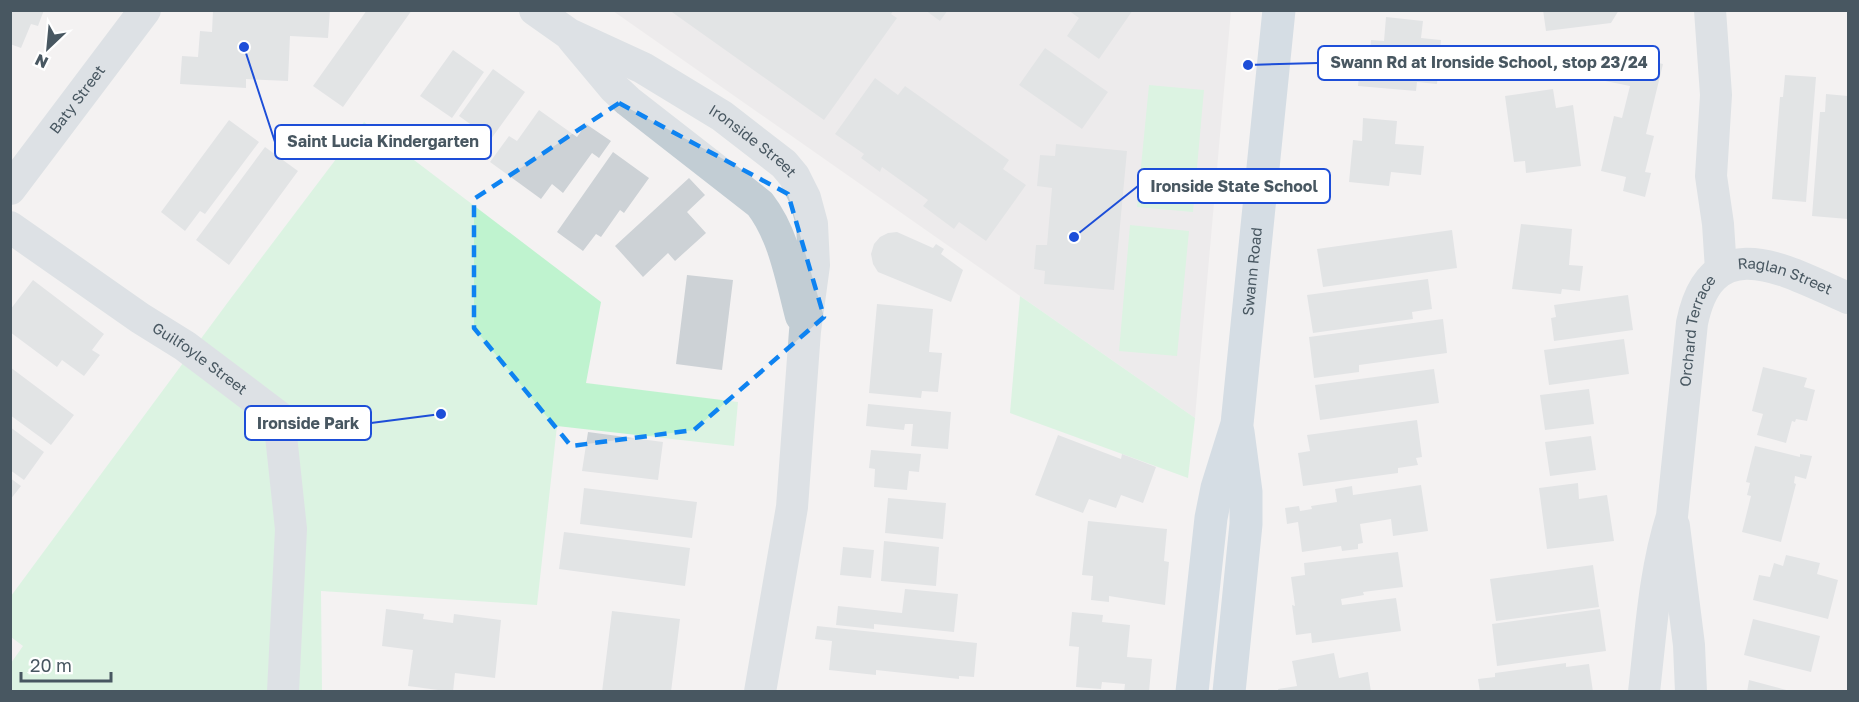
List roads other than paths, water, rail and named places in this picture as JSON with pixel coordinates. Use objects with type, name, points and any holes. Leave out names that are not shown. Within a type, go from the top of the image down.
[{"type":"main road","name":"Swann Road","points":[[1229,692],[1246,524],[1246,492],[1238,424],[1279,10]]},
{"type":"main road","name":"Swann Road","points":[[1192,692],[1211,518],[1217,488],[1238,424]]},
{"type":"street","name":"Baty Street","points":[[10,189],[146,10]]},
{"type":"street","name":"Ironside Street","points":[[535,10],[568,34],[629,60],[698,100],[771,153],[789,169],[802,190],[813,230],[814,265],[805,331],[791,516],[760,692]]},
{"type":"street","name":"Orchard Terrace","points":[[1644,692],[1658,573],[1672,516],[1696,301],[1705,285],[1721,270],[1718,224],[1711,176],[1716,95],[1710,10]]},
{"type":"street","name":"Ironside Street","points":[[568,34],[614,88],[762,207],[780,243],[805,331]]},
{"type":"street","name":"Guilfoyle Street","points":[[10,227],[140,318],[186,346],[279,417],[291,529],[283,692]]},
{"type":"street","name":"Raglan Street","points":[[1721,270],[1745,263],[1772,265],[1848,297]]},
{"type":"street","name":"Orchard Terrace","points":[[1672,516],[1689,645],[1691,692]]},
{"type":"place","name":"Saint Lucia Kindergarten","points":[[244,47]]},
{"type":"place","name":"Swann Rd at Ironside School, stop 23/24","points":[[1248,65]]},
{"type":"place","name":"Ironside State School","points":[[1074,237]]},
{"type":"place","name":"Ironside Park","points":[[441,414]]}]
